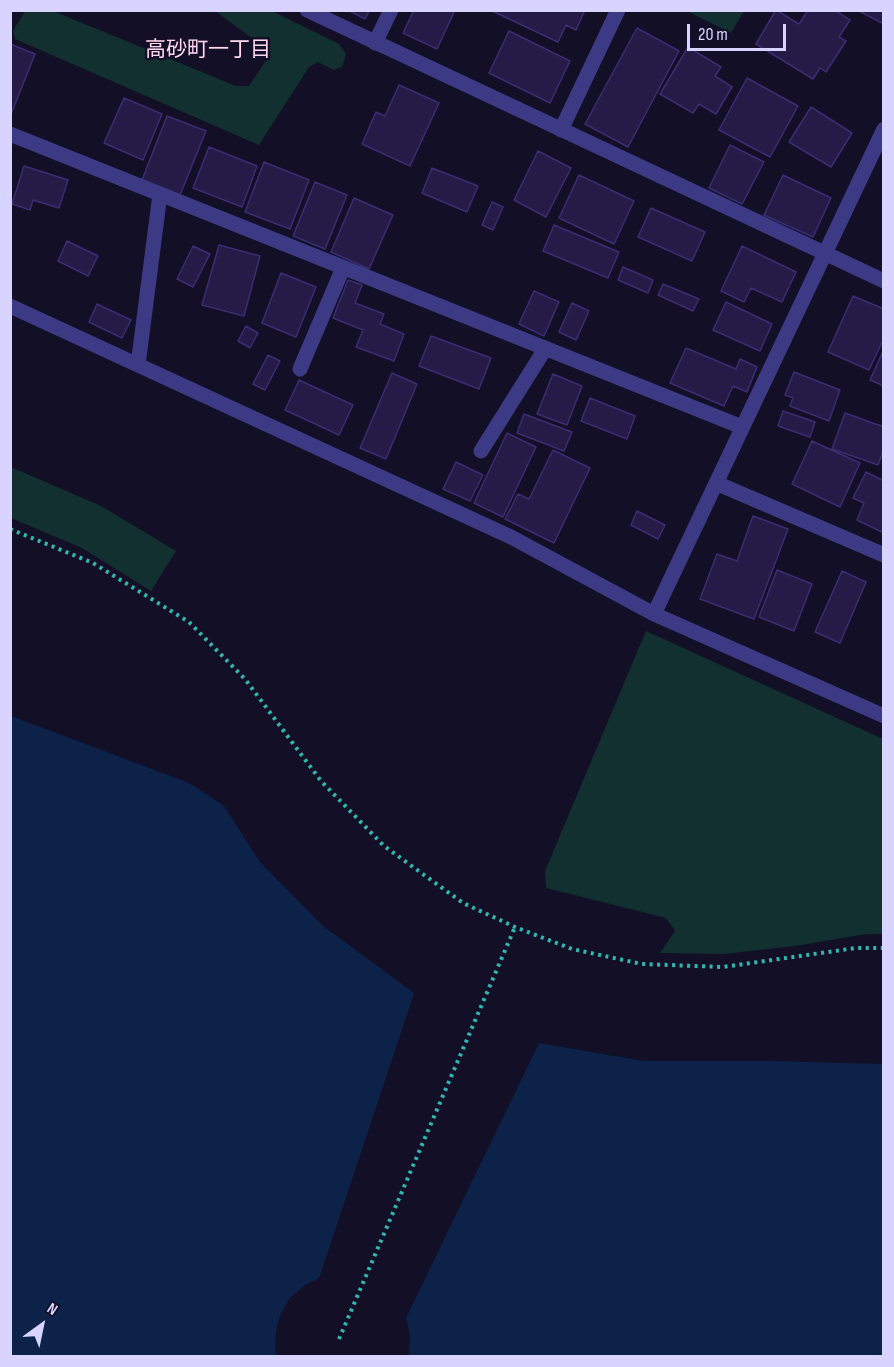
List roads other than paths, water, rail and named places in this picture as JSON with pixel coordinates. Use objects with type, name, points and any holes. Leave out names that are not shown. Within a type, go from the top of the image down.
[{"type":"street","points":[[307,10],[884,281]]},
{"type":"street","points":[[375,43],[391,10]]},
{"type":"street","points":[[561,130],[618,10]]},
{"type":"street","points":[[654,614],[884,129]]},
{"type":"street","points":[[10,134],[742,428]]},
{"type":"street","points":[[138,365],[160,194]]},
{"type":"street","points":[[300,369],[343,268]]},
{"type":"street","points":[[10,306],[511,537],[654,614],[884,716]]},
{"type":"street","points":[[481,451],[545,349]]},
{"type":"street","points":[[716,483],[884,555]]},
{"type":"water","points":[[11,716],[189,783],[224,806],[260,862],[323,926],[414,993],[319,1278],[304,1286],[290,1298],[281,1313],[276,1330],[277,1356],[11,1356]]},
{"type":"water","points":[[539,1043],[643,1061],[883,1064],[883,1356],[409,1356],[410,1335],[406,1318]]},
{"type":"district","name":"高砂町一丁目","points":[[208,51]]}]
